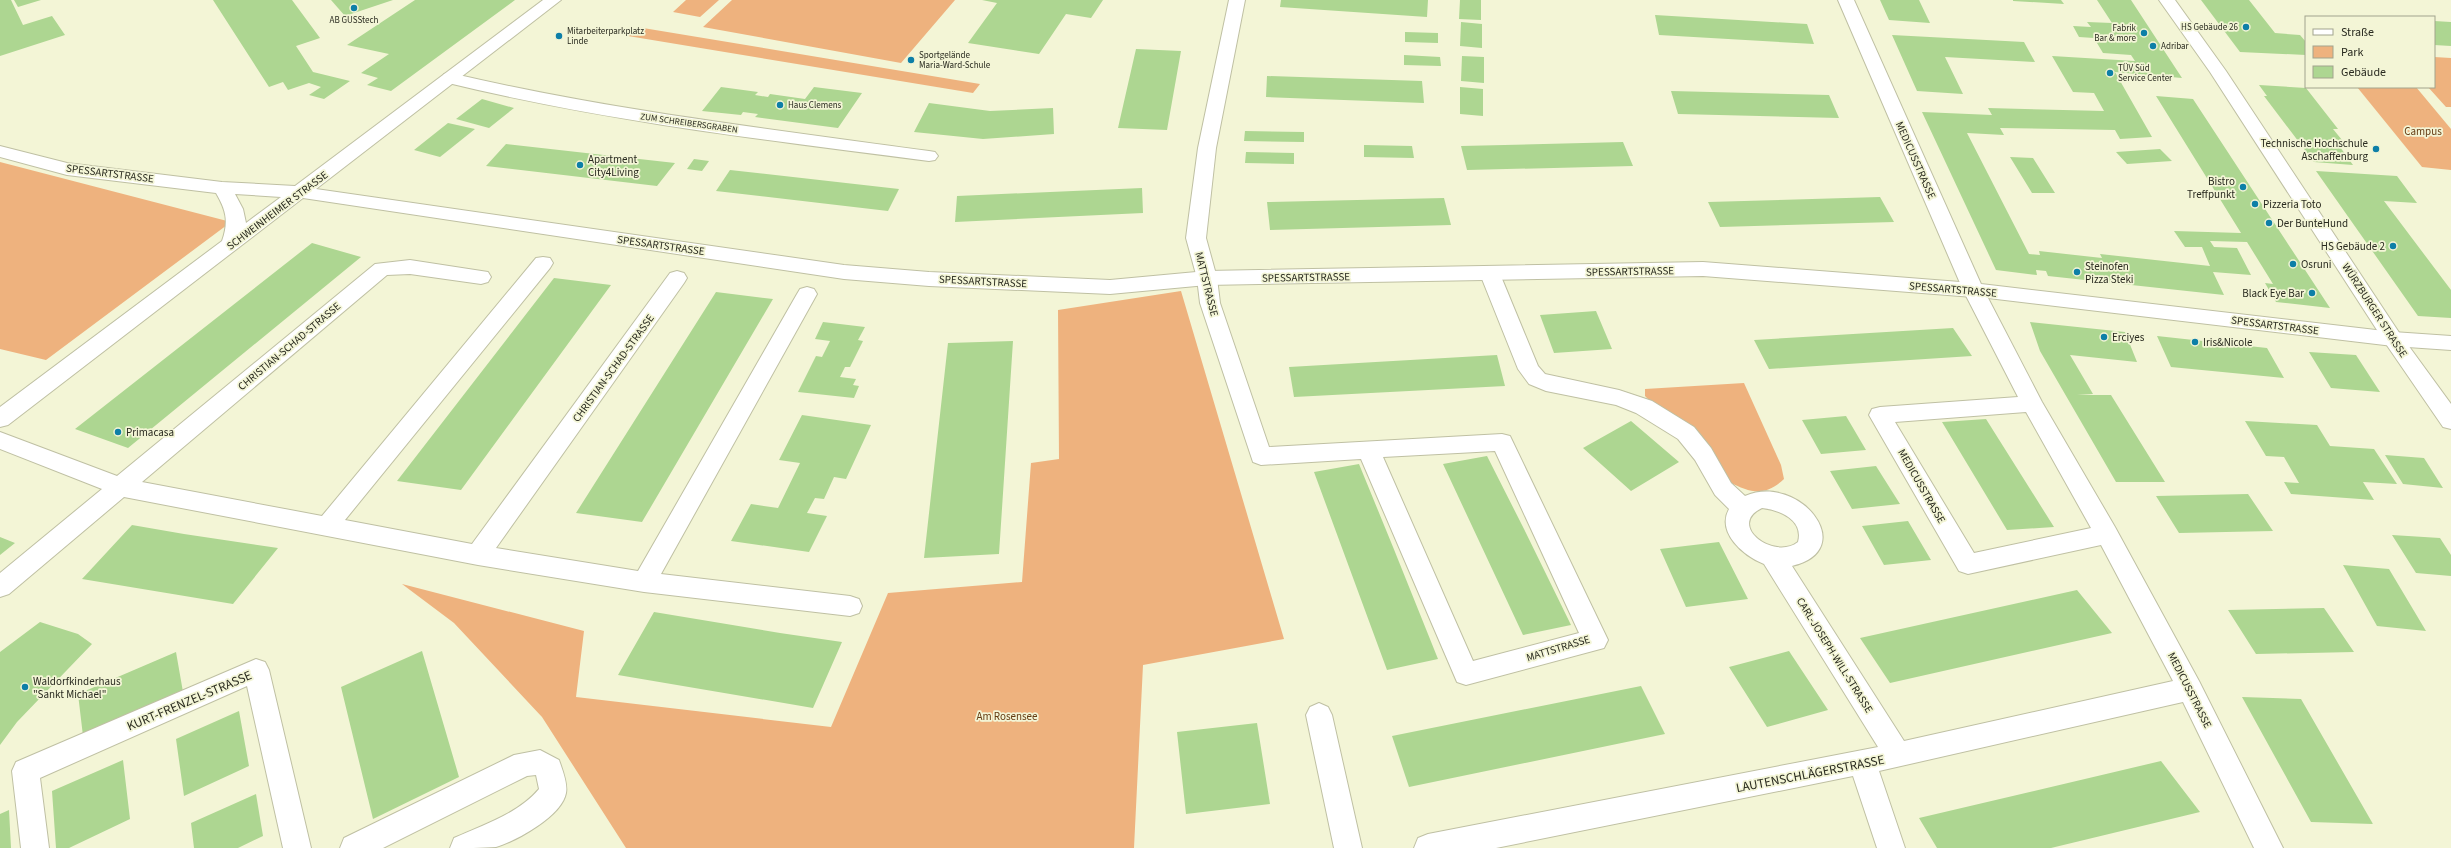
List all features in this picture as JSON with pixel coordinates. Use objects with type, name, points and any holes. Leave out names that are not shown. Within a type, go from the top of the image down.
[{"type":"street","name":"SCHWEINHEIMER STRASSE","points":[[0,419],[553,0]]},
{"type":"street","name":"MATTSTRASSE","points":[[1237,0],[1207,148],[1196,238],[1207,278],[1210,303],[1261,456],[1369,451],[1502,442],[1595,640],[1466,674],[1369,451]]},
{"type":"street","name":"MEDICUSSTRASSE","points":[[1846,0],[1973,290],[2032,404],[2107,534],[2190,688],[2269,848]]},
{"type":"street","name":"WÜRZBURGER STRASSE","points":[[2167,0],[2218,71],[2393,339],[2451,421]]},
{"type":"street","name":"ZUM SCHREIBERSGRABEN","points":[[450,78],[557,102],[637,116],[929,156]]},
{"type":"street","name":"SPESSARTSTRASSE","points":[[0,151],[67,169],[130,175],[222,188],[299,192],[844,272],[929,279],[1110,287],[1207,278],[1703,269],[1973,290],[2393,339],[2451,343]]},
{"type":"street","points":[[222,188],[238,215],[237,227],[231,244]]},
{"type":"street","points":[[327,526],[543,263]]},
{"type":"street","name":"CHRISTIAN-SCHAD-STRASSE","points":[[0,588],[382,269],[410,266],[481,277]]},
{"type":"street","points":[[1490,274],[1530,368],[1537,378],[1546,383],[1619,398],[1644,407],[1686,433],[1703,454],[1723,489],[1741,507]]},
{"type":"street","name":"CHRISTIAN-SCHAD-STRASSE","points":[[478,555],[677,278]]},
{"type":"street","points":[[644,582],[807,294]]},
{"type":"street","name":"MEDICUSSTRASSE","points":[[2032,404],[1880,415],[1968,564],[2107,534]]},
{"type":"street","points":[[0,440],[120,487],[478,555],[644,582],[850,606]]},
{"type":"street","points":[[1771,500],[1795,509],[1810,526],[1812,536],[1810,545],[1805,552],[1796,556],[1772,556],[1754,548],[1740,534],[1736,525],[1736,515],[1741,507],[1749,502],[1771,500]]},
{"type":"street","name":"CARL-JOSEPH-WILL-STRASSE","points":[[1772,556],[1898,755]]},
{"type":"street","name":"KURT-FRENZEL-STRASSE","points":[[34,848],[26,771],[256,670],[297,848]]},
{"type":"street","name":"LAUTENSCHLÄGERSTRASSE","points":[[1428,848],[1898,755],[2190,688]]},
{"type":"street","points":[[1319,714],[1348,848]]},
{"type":"street","points":[[354,848],[524,764],[540,762],[549,769],[553,792],[546,803],[533,813],[464,848]]},
{"type":"street","points":[[1862,762],[1891,848]]},
{"type":"green space","points":[[686,0],[719,0],[700,17],[673,12]]},
{"type":"green space","points":[[732,0],[955,0],[901,63],[703,27]]},
{"type":"green space","points":[[637,27],[980,84],[973,93],[628,36]]},
{"type":"green space","name":"Campus","points":[[2435,57],[2451,58],[2451,107],[2446,107],[2429,88],[2435,88]]},
{"type":"green space","name":"Campus","points":[[2358,88],[2417,88],[2451,129],[2451,170],[2422,167]]},
{"type":"green space","points":[[0,162],[231,222],[46,360],[0,349]]},
{"type":"green space","name":"Am Rosensee","points":[[1181,291],[1284,639],[1143,665],[1134,848],[626,848],[542,717],[454,623],[402,584],[584,631],[576,697],[831,727],[888,593],[1022,582],[1031,463],[1059,459],[1058,310]]},
{"type":"green space","points":[[1744,383],[1781,465],[1784,479],[1777,485],[1764,491],[1751,491],[1729,482],[1645,396],[1645,389]]},
{"type":"building","points":[[0,0],[11,0],[23,25],[52,16],[65,35],[0,56]]},
{"type":"building","points":[[14,0],[41,0],[18,7]]},
{"type":"building","points":[[213,0],[292,0],[320,38],[296,46],[313,72],[350,81],[324,99],[309,95],[321,87],[309,83],[288,90],[283,82],[269,87]]},
{"type":"building","name":"AB GUSStech","points":[[331,0],[393,0],[345,16]]},
{"type":"building","points":[[415,0],[515,0],[391,91],[367,85],[378,78],[361,73],[389,54],[347,45]]},
{"type":"building","points":[[982,0],[1103,0],[1091,18],[1066,14],[1039,54],[968,43],[997,3]]},
{"type":"building","points":[[1281,0],[1428,0],[1427,17],[1280,7]]},
{"type":"building","points":[[1460,0],[1481,0],[1481,20],[1459,19]]},
{"type":"building","points":[[1880,0],[1919,0],[1930,23],[1889,20]]},
{"type":"building","points":[[2061,0],[2064,4],[2013,1]]},
{"type":"building","points":[[2097,0],[2131,0],[2182,78],[2115,72],[2152,137],[2120,139],[2115,130],[2000,128],[2004,135],[1967,133],[2029,254],[2040,255],[2039,251],[2102,258],[2100,254],[2210,266],[2202,247],[2185,247],[2174,231],[2241,233],[2156,96],[2193,99],[2330,308],[2276,302],[2265,283],[2273,284],[2247,242],[2210,241],[2214,247],[2237,248],[2251,275],[2213,272],[2224,295],[2048,276],[2046,271],[2036,270],[2037,275],[1996,270],[1922,112],[1992,115],[1988,108],[2104,111],[2094,93],[2073,92],[2052,56],[2135,61],[2131,55],[2103,53],[2094,38],[2079,37],[2073,26],[2091,27],[2087,22],[2112,23]]},
{"type":"building","name":"HS Gebäude 26","points":[[2201,0],[2249,0],[2275,33],[2300,35],[2305,41],[2305,55],[2240,52]]},
{"type":"building","points":[[1655,15],[1807,24],[1814,44],[1659,35]]},
{"type":"building","points":[[2435,21],[2451,22],[2451,46],[2435,45]]},
{"type":"building","points":[[1461,22],[1482,24],[1482,48],[1460,46]]},
{"type":"building","points":[[1405,32],[1438,33],[1438,43],[1405,42]]},
{"type":"building","points":[[1892,35],[2024,42],[2035,62],[1945,57],[1963,94],[1917,91]]},
{"type":"building","points":[[1136,49],[1181,51],[1167,130],[1118,128]]},
{"type":"building","points":[[1404,55],[1440,57],[1441,66],[1404,65]]},
{"type":"building","points":[[1462,56],[1484,57],[1484,83],[1461,81]]},
{"type":"building","points":[[1267,76],[1422,81],[1424,103],[1266,97]]},
{"type":"building","points":[[2259,85],[2306,88],[2338,129],[2333,129],[2342,140],[2335,140],[2353,165],[2314,162],[2264,96],[2267,96]]},
{"type":"building","name":"Haus Clemens","points":[[721,87],[758,92],[755,95],[768,97],[770,94],[805,99],[814,87],[862,93],[838,128],[755,117],[758,114],[743,112],[741,115],[702,111]]},
{"type":"building","points":[[1460,87],[1483,89],[1483,116],[1460,114]]},
{"type":"building","points":[[1671,91],[1829,95],[1839,118],[1678,114]]},
{"type":"building","points":[[482,99],[514,108],[489,128],[456,119]]},
{"type":"building","points":[[929,103],[990,111],[1053,108],[1054,134],[983,139],[914,132]]},
{"type":"building","points":[[448,123],[475,129],[440,157],[414,150]]},
{"type":"building","points":[[1245,131],[1304,132],[1304,142],[1244,141]]},
{"type":"building","points":[[1623,142],[1633,166],[1467,170],[1461,146]]},
{"type":"building","name":"Apartment City4Living","points":[[506,144],[675,163],[657,186],[486,166]]},
{"type":"building","points":[[1364,145],[1412,146],[1414,158],[1364,157]]},
{"type":"building","points":[[2160,149],[2172,161],[2127,164],[2116,152]]},
{"type":"building","points":[[1246,152],[1294,153],[1294,164],[1245,163]]},
{"type":"building","points":[[2010,157],[2033,158],[2055,193],[2032,193]]},
{"type":"building","points":[[694,159],[709,161],[702,171],[687,169]]},
{"type":"building","points":[[730,170],[899,189],[888,211],[716,191]]},
{"type":"building","name":"HS Gebäude 2","points":[[2316,171],[2397,176],[2417,203],[2384,201],[2451,290],[2451,318],[2418,316]]},
{"type":"building","points":[[1142,188],[1143,213],[955,222],[957,196]]},
{"type":"building","points":[[1880,197],[1894,222],[1720,227],[1708,202]]},
{"type":"building","points":[[1444,198],[1451,225],[1270,230],[1267,202]]},
{"type":"building","points":[[312,243],[361,257],[128,448],[75,429]]},
{"type":"building","points":[[554,278],[611,285],[461,490],[397,481]]},
{"type":"building","points":[[716,292],[773,299],[642,522],[576,513]]},
{"type":"building","points":[[1596,311],[1612,349],[1554,353],[1540,315]]},
{"type":"building","points":[[823,322],[865,327],[858,340],[863,341],[850,367],[845,367],[840,377],[856,379],[853,385],[859,386],[854,398],[798,392],[816,356],[822,357],[830,341],[815,339]]},
{"type":"building","points":[[2030,322],[2125,332],[2137,362],[2070,355],[2093,394],[2077,395],[2111,395],[2165,482],[2116,482],[2040,351]]},
{"type":"building","points":[[1953,328],[1972,356],[1769,369],[1754,340]]},
{"type":"building","points":[[2157,336],[2267,348],[2284,378],[2171,367]]},
{"type":"building","points":[[1013,341],[999,554],[924,558],[948,343]]},
{"type":"building","points":[[2309,352],[2356,355],[2380,392],[2331,388]]},
{"type":"building","points":[[1497,355],[1505,386],[1294,397],[1289,367]]},
{"type":"building","points":[[802,415],[871,425],[846,479],[834,477],[824,499],[815,498],[807,513],[827,516],[809,552],[731,541],[751,504],[778,508],[800,463],[779,460]]},
{"type":"building","points":[[1846,416],[1866,450],[1821,454],[1802,420]]},
{"type":"building","points":[[1986,419],[2054,527],[2007,530],[1942,422]]},
{"type":"building","points":[[1631,421],[1679,462],[1631,491],[1583,448]]},
{"type":"building","points":[[2245,421],[2317,425],[2330,446],[2374,449],[2397,484],[2363,482],[2374,500],[2291,494],[2284,482],[2299,483],[2284,457],[2266,456]]},
{"type":"building","points":[[2385,455],[2424,458],[2443,488],[2403,484]]},
{"type":"building","points":[[1487,456],[1571,625],[1523,635],[1443,464]]},
{"type":"building","points":[[1359,464],[1438,659],[1387,670],[1314,472]]},
{"type":"building","points":[[1876,466],[1900,504],[1852,509],[1830,471]]},
{"type":"building","points":[[2248,494],[2273,531],[2179,533],[2156,496]]},
{"type":"building","points":[[1908,521],[1931,560],[1884,565],[1862,526]]},
{"type":"building","points":[[132,525],[278,548],[233,604],[82,579]]},
{"type":"building","points":[[2392,535],[2440,538],[2451,555],[2451,576],[2416,573]]},
{"type":"building","points":[[0,537],[15,543],[0,555]]},
{"type":"building","points":[[1719,542],[1748,599],[1686,607],[1660,549]]},
{"type":"building","points":[[2343,565],[2389,569],[2426,631],[2377,626]]},
{"type":"building","points":[[2077,590],[2112,633],[1890,683],[1860,638]]},
{"type":"building","points":[[2324,608],[2354,652],[2256,654],[2228,610]]},
{"type":"building","points":[[654,612],[842,642],[813,708],[618,675]]},
{"type":"building","name":"Waldorfkinderhaus \"Sankt Michael\"","points":[[40,622],[78,634],[92,644],[17,722],[0,745],[0,652]]},
{"type":"building","points":[[422,651],[459,777],[373,819],[341,687]]},
{"type":"building","points":[[1789,651],[1828,710],[1767,727],[1729,667]]},
{"type":"building","points":[[176,652],[183,692],[83,736],[78,694]]},
{"type":"building","points":[[1641,686],[1665,734],[1409,787],[1392,736]]},
{"type":"building","points":[[2242,697],[2301,699],[2373,824],[2311,822]]},
{"type":"building","points":[[239,711],[249,766],[184,796],[176,739]]},
{"type":"building","points":[[1257,723],[1270,804],[1186,814],[1177,732]]},
{"type":"building","points":[[123,760],[130,819],[69,848],[56,848],[52,791]]},
{"type":"building","points":[[2161,761],[2200,812],[2051,848],[1937,848],[1919,818]]},
{"type":"building","points":[[256,794],[263,836],[238,848],[194,848],[191,823]]},
{"type":"building","points":[[9,810],[11,848],[0,848],[0,814]]},
{"type":"place","name":"AB GUSStech","points":[[354,8]]},
{"type":"place","name":"HS Gebäude 26","points":[[2246,27]]},
{"type":"place","name":"Fabrik Bar & more","points":[[2144,33]]},
{"type":"place","name":"Mitarbeiterparkplatz Linde","points":[[559,36]]},
{"type":"place","name":"Adribar","points":[[2153,46]]},
{"type":"place","name":"Sportgelände Maria-Ward-Schule","points":[[911,60]]},
{"type":"place","name":"TÜV Süd Service Center","points":[[2110,73]]},
{"type":"place","name":"Haus Clemens","points":[[780,105]]},
{"type":"place","name":"Technische Hochschule Aschaffenburg","points":[[2376,149]]},
{"type":"place","name":"Apartment City4Living","points":[[580,165]]},
{"type":"place","name":"Bistro Treffpunkt","points":[[2243,187]]},
{"type":"place","name":"Pizzeria Toto","points":[[2255,204]]},
{"type":"place","name":"Der BunteHund","points":[[2269,223]]},
{"type":"place","name":"HS Gebäude 2","points":[[2393,246]]},
{"type":"place","name":"Osruni","points":[[2293,264]]},
{"type":"place","name":"Steinofen Pizza Steki","points":[[2077,272]]},
{"type":"place","name":"Black Eye Bar","points":[[2312,293]]},
{"type":"place","name":"Erciyes","points":[[2104,337]]},
{"type":"place","name":"Iris&Nicole","points":[[2195,342]]},
{"type":"place","name":"Primacasa","points":[[118,432]]},
{"type":"place","name":"Waldorfkinderhaus \"Sankt Michael\"","points":[[25,687]]}]
